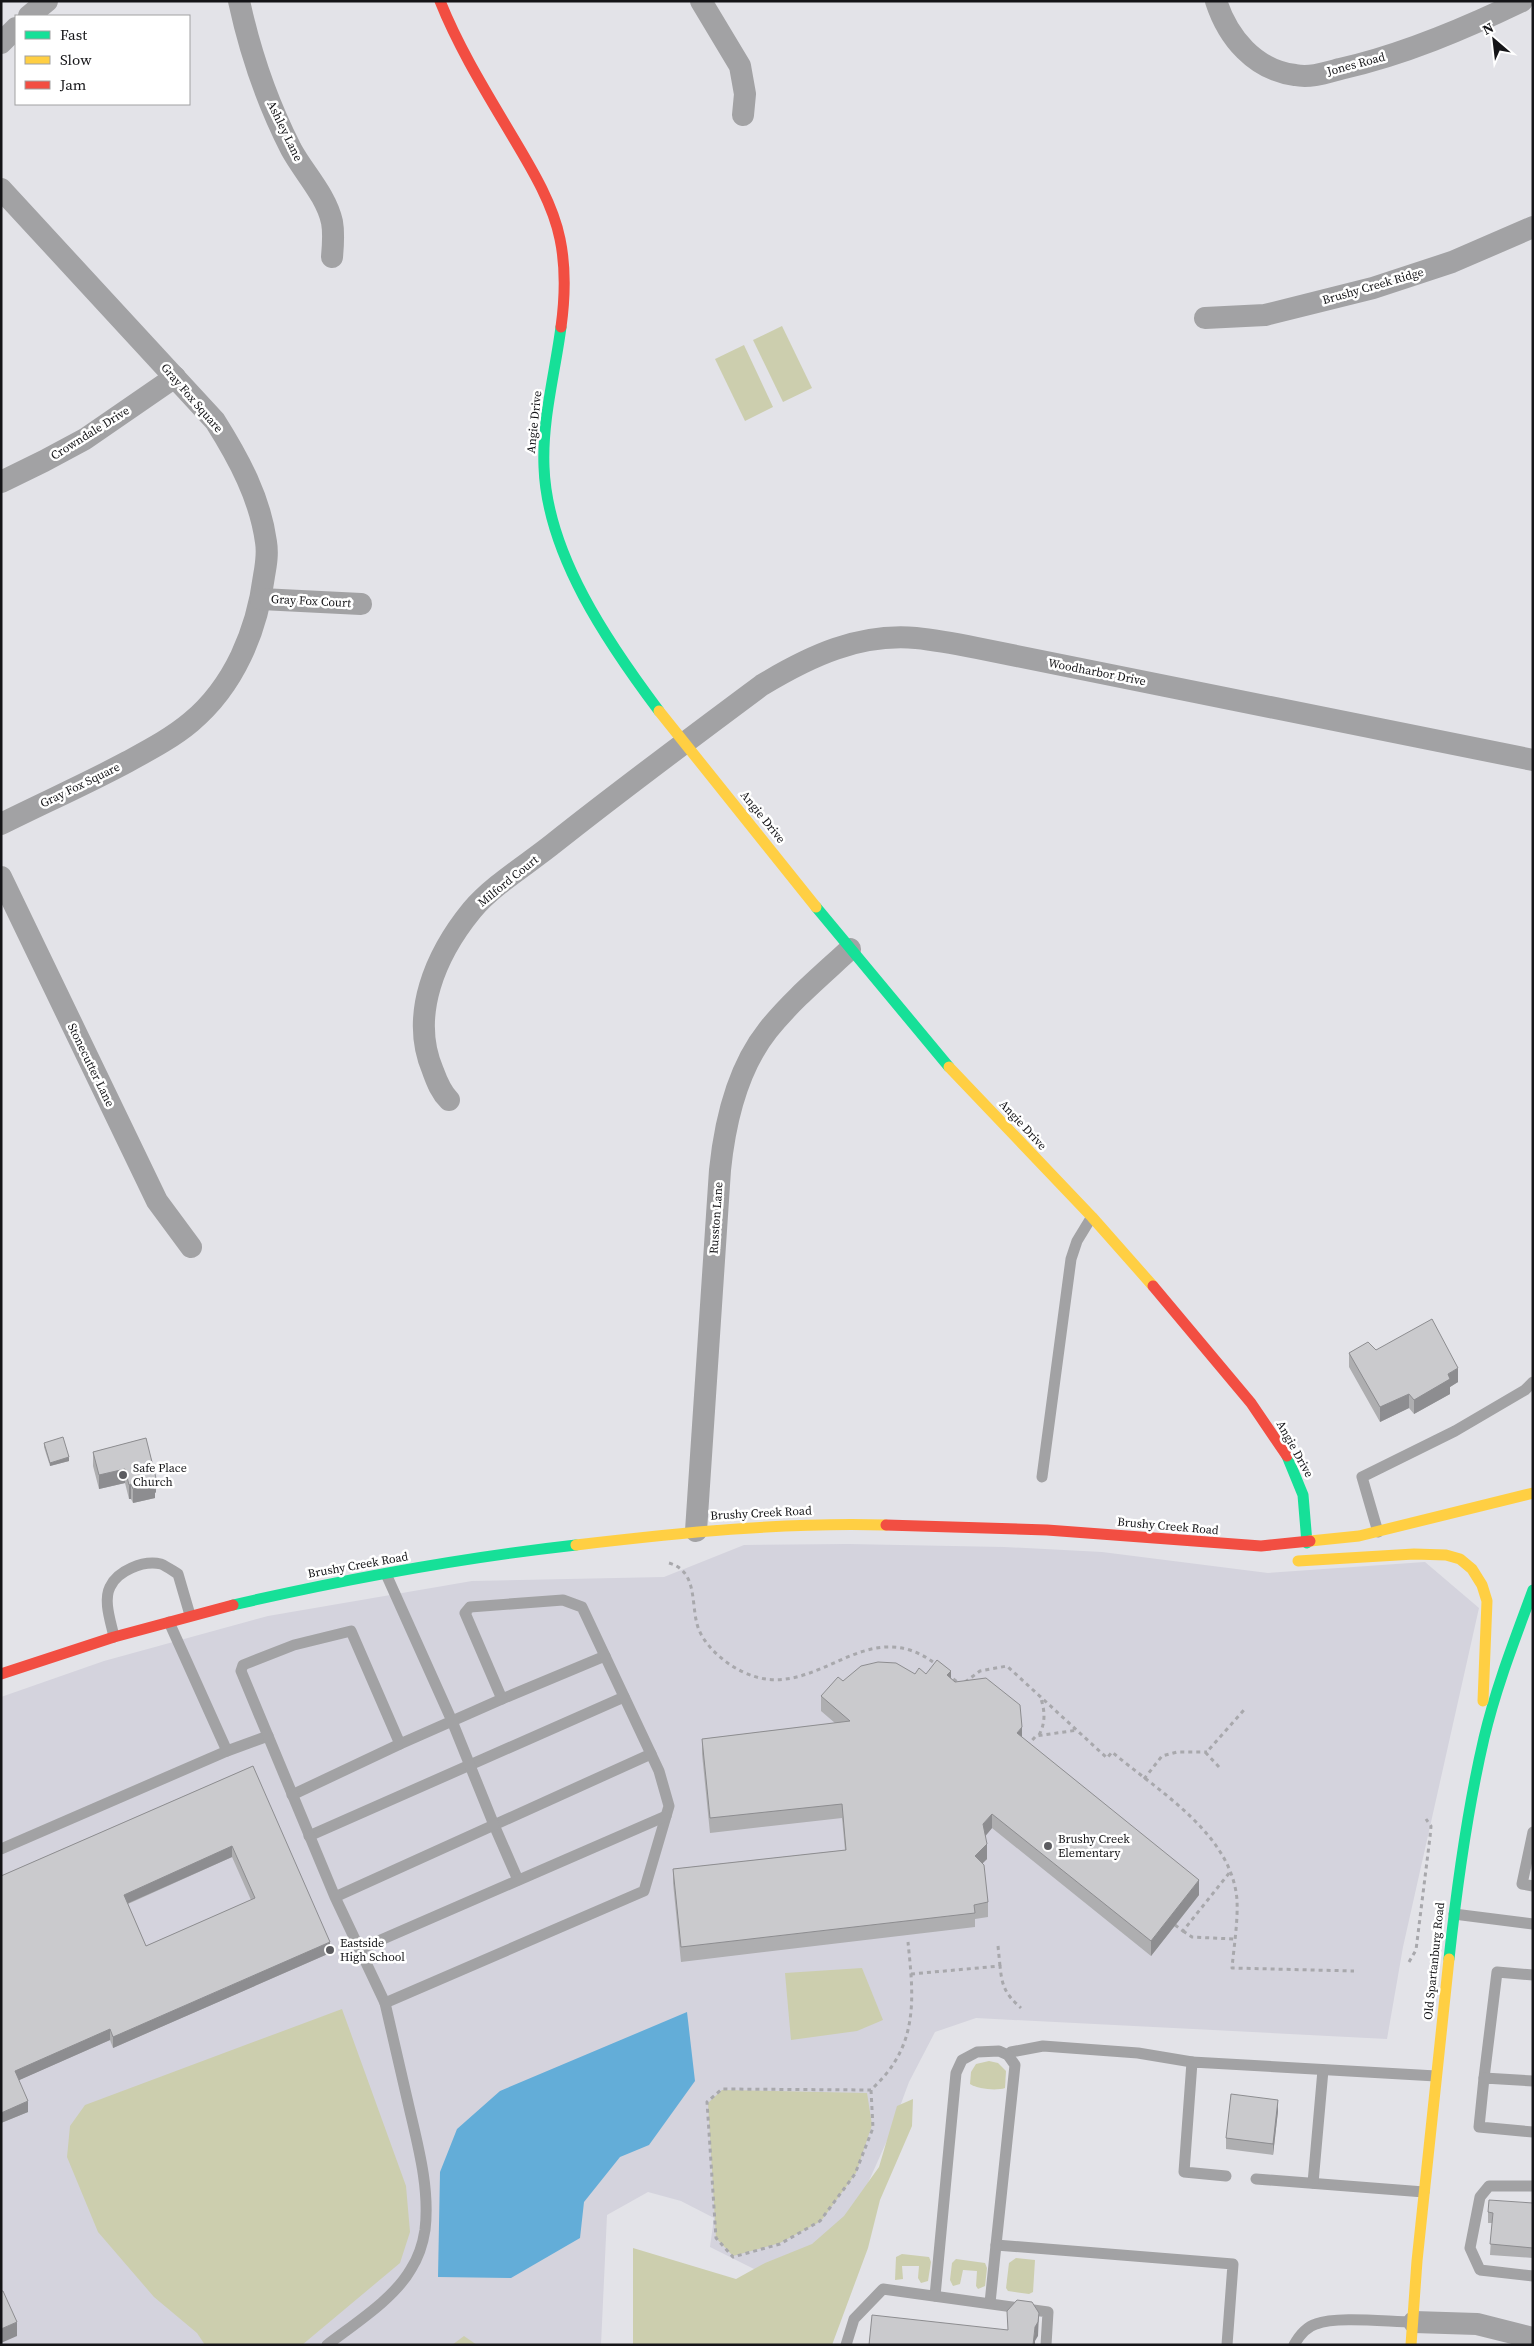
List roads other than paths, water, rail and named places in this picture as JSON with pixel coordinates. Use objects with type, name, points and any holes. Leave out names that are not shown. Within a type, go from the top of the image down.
[{"type":"street","points":[[30,15],[47,1]]},
{"type":"street","name":"Ashley Lane","points":[[239,1],[248,42],[270,102],[291,149],[328,209],[333,224],[332,256]]},
{"type":"street","name":"Angie Drive","points":[[440,1],[458,40],[542,188],[554,216],[561,244],[564,276],[561,317],[543,443],[546,491],[570,564],[610,639],[649,696],[850,949],[946,1064],[1091,1218],[1178,1314],[1271,1431],[1300,1488],[1305,1512],[1306,1543]]},
{"type":"street","points":[[701,1],[740,66],[746,94],[743,115]]},
{"type":"street","name":"Jones Road","points":[[1216,1],[1228,28],[1253,58],[1276,71],[1302,76],[1367,63],[1423,44],[1522,1]]},
{"type":"street","points":[[1,43],[15,29]]},
{"type":"street","name":"Gray Fox Square","points":[[1,189],[215,421],[237,456],[250,484],[260,513],[267,555],[261,599],[241,658],[217,695],[192,722],[162,743],[110,771],[1,824]]},
{"type":"street","name":"Brushy Creek Ridge","points":[[1205,318],[1265,315],[1373,288],[1452,262],[1533,227]]},
{"type":"street","name":"Crowndale Drive","points":[[1,482],[85,439],[174,377]]},
{"type":"street","name":"Gray Fox Court","points":[[261,599],[361,604]]},
{"type":"street","name":"Woodharbor Drive","points":[[685,742],[762,685],[812,658],[836,647],[862,640],[889,637],[916,638],[977,648],[1533,760]]},
{"type":"street","name":"Milford Court","points":[[449,1100],[438,1084],[429,1062],[425,1044],[424,1013],[432,978],[455,932],[482,901],[685,742]]},
{"type":"street","name":"Stonecutter Lane","points":[[1,877],[157,1201],[191,1247]]},
{"type":"street","name":"Russton Lane","points":[[696,1531],[720,1170],[728,1117],[744,1072],[768,1031],[792,1004],[850,949]]},
{"type":"street","name":"Brushy Creek Road","points":[[1,1674],[114,1637],[190,1615],[316,1586],[513,1552],[696,1531],[825,1523],[1047,1530],[1261,1546],[1306,1543],[1378,1532],[1533,1493]]},
{"type":"street","points":[[1175,1540],[1271,1556]]},
{"type":"street","points":[[1290,1559],[1300,1561],[1414,1554],[1446,1555],[1460,1559],[1472,1569],[1482,1585],[1488,1601],[1479,1761]]},
{"type":"street","name":"Old Spartanburg Road","points":[[1411,2345],[1417,2261],[1461,1851],[1479,1761],[1503,1672],[1533,1590]]},
{"type":"street","points":[[1414,2322],[1477,2324],[1533,2338]]},
{"type":"lane","points":[[1042,1477],[1071,1260],[1077,1241],[1091,1218]]},
{"type":"lane","points":[[1378,1532],[1362,1477],[1455,1431],[1525,1390],[1533,1382]]},
{"type":"lane","points":[[114,1637],[108,1607],[109,1587],[121,1572],[142,1565],[160,1564],[178,1574],[190,1615]]},
{"type":"lane","points":[[386,1574],[452,1721],[469,1767],[518,1880]]},
{"type":"lane","points":[[385,2003],[644,1891],[669,1806],[659,1770],[582,1607],[563,1600],[470,1607],[465,1613],[502,1699]]},
{"type":"lane","points":[[169,1622],[227,1751]]},
{"type":"lane","points":[[327,2345],[398,2287],[411,2270],[419,2252],[425,2230],[425,2200],[421,2155],[385,2003],[334,1897],[241,1671],[243,1665],[294,1645],[351,1630],[400,1744]]},
{"type":"lane","points":[[292,1795],[400,1744],[605,1656]]},
{"type":"lane","points":[[310,1836],[624,1697]]},
{"type":"lane","points":[[1,1849],[227,1751],[268,1736]]},
{"type":"lane","points":[[334,1897],[651,1754]]},
{"type":"lane","points":[[360,1949],[666,1816]]},
{"type":"lane","points":[[1533,1832],[1522,1884],[1533,1886]]},
{"type":"lane","points":[[1453,1914],[1533,1924]]},
{"type":"lane","points":[[1533,1975],[1497,1972],[1479,2128],[1533,2132]]},
{"type":"lane","points":[[1008,2055],[1011,2052],[1043,2046],[1138,2052],[1192,2062],[1436,2076]]},
{"type":"lane","points":[[935,2296],[956,2073],[962,2060],[977,2052],[999,2051],[1008,2055],[1015,2065],[990,2303]]},
{"type":"lane","points":[[1192,2062],[1184,2172],[1226,2176]]},
{"type":"lane","points":[[1313,2183],[1323,2070]]},
{"type":"lane","points":[[1484,2078],[1533,2080]]},
{"type":"lane","points":[[1256,2179],[1424,2192]]},
{"type":"lane","points":[[1533,2186],[1489,2186],[1480,2197],[1470,2248],[1480,2270],[1533,2276]]},
{"type":"lane","points":[[996,2245],[1234,2264],[1227,2345]]},
{"type":"lane","points":[[846,2345],[854,2319],[883,2289],[1048,2312],[1046,2345]]},
{"type":"lane","points":[[1294,2345],[1306,2329],[1315,2324],[1330,2320],[1414,2322]]},
{"type":"water","points":[[687,2012],[695,2081],[649,2145],[620,2157],[584,2202],[580,2238],[511,2278],[438,2277],[440,2172],[457,2129],[500,2091]]},
{"type":"place","name":"Safe Place Church","points":[[123,1475]]},
{"type":"place","name":"Brushy Creek Elementary","points":[[1048,1846]]},
{"type":"place","name":"Eastside High School","points":[[330,1950]]}]
